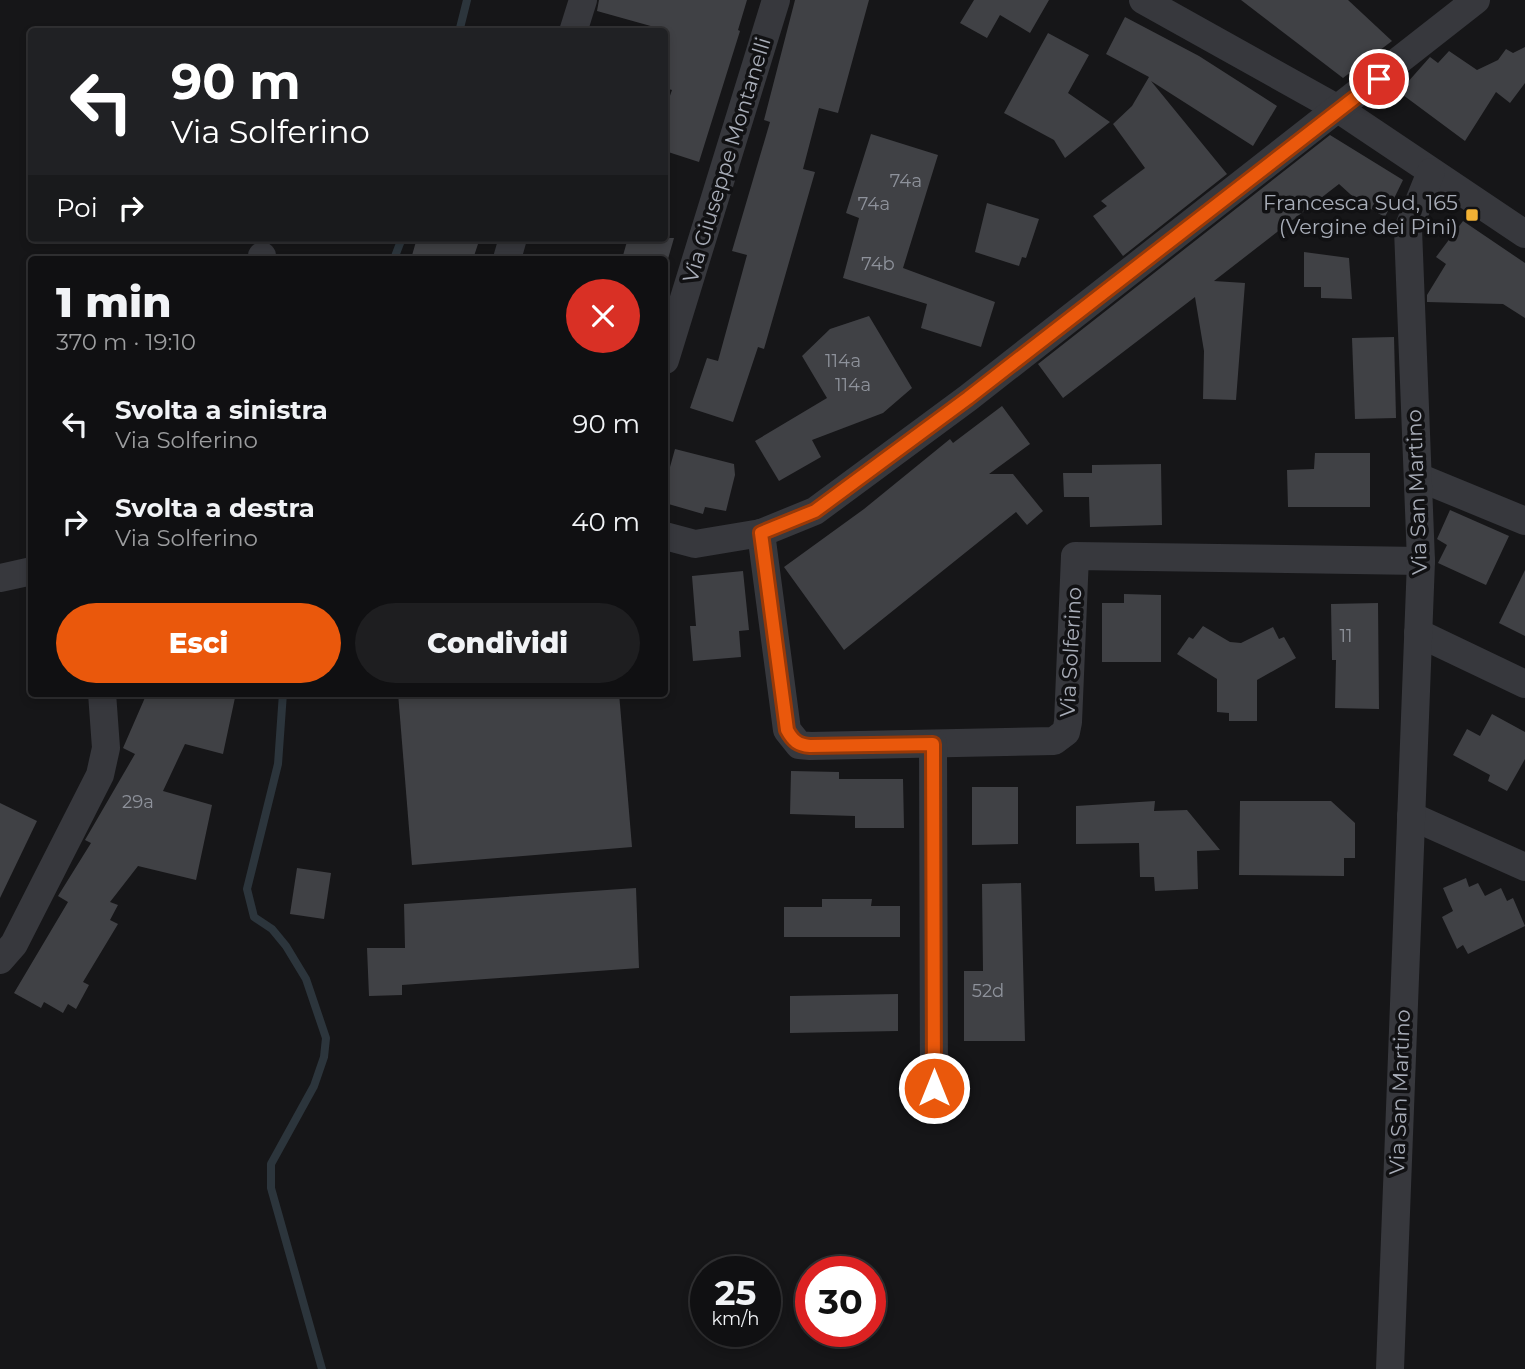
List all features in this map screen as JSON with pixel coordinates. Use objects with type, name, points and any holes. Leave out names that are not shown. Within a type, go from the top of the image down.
[{"type":"street","points":[[574,28],[583,0]]},
{"type":"street","name":"Via Giuseppe Montanelli","points":[[668,350],[776,0]]},
{"type":"street","points":[[1143,0],[1340,110],[1525,234]]},
{"type":"street","points":[[668,537],[695,544],[761,533],[815,511],[968,398],[1340,110],[1476,0]]},
{"type":"street","name":"Via San Martino","points":[[1390,1369],[1421,561],[1408,229],[1432,172]]},
{"type":"street","points":[[1418,477],[1525,521]]},
{"type":"street","name":"Via Solferino","points":[[761,533],[787,730],[799,745],[810,746],[1054,741],[1066,732],[1070,707],[1075,556],[1421,561]]},
{"type":"street","points":[[0,578],[28,571]]},
{"type":"street","points":[[1418,633],[1525,684]]},
{"type":"street","points":[[0,960],[14,944],[100,775],[106,748],[102,697]]},
{"type":"street","points":[[933,744],[934,1088]]},
{"type":"street","points":[[1411,816],[1525,867]]},
{"type":"building","points":[[599,0],[747,0],[699,162],[668,152],[668,101],[672,90],[668,89],[668,28],[658,28],[597,11]]},
{"type":"building","points":[[795,0],[869,0],[838,113],[819,108],[803,169],[815,172],[764,349],[758,347],[733,422],[690,408],[707,358],[718,361],[747,255],[732,251],[770,122],[764,120]]},
{"type":"building","points":[[974,0],[1049,0],[1030,33],[1000,15],[987,38],[960,23]]},
{"type":"building","points":[[1241,0],[1348,0],[1392,41],[1343,78]]},
{"type":"building","points":[[1125,17],[1199,56],[1277,106],[1253,146],[1151,81],[1227,174],[1123,256],[1093,216],[1107,206],[1101,201],[1145,168],[1113,124],[1132,106],[1149,77],[1106,54]]},
{"type":"building","points":[[1048,33],[1089,55],[1068,93],[1110,122],[1065,158],[1054,140],[1004,113]]},
{"type":"building","points":[[1525,47],[1525,83],[1510,103],[1496,92],[1465,141],[1399,92],[1430,57],[1438,63],[1449,51],[1477,70],[1498,60],[1506,49],[1513,53]]},
{"type":"building","points":[[871,134],[938,155],[903,268],[995,302],[981,347],[921,328],[927,304],[843,278],[859,218],[846,213]]},
{"type":"building","points":[[1330,135],[1403,180],[1385,217],[1360,203],[1339,184],[1214,281],[1245,283],[1236,400],[1203,399],[1204,351],[1195,297],[1063,398],[1038,364]]},
{"type":"building","points":[[987,203],[1039,219],[1026,258],[1022,257],[1019,266],[975,252]]},
{"type":"building","points":[[1463,221],[1525,263],[1525,318],[1503,304],[1427,302],[1427,295],[1446,264],[1436,257]]},
{"type":"building","points":[[668,238],[674,238],[668,259],[668,256],[623,256],[627,242],[668,242]]},
{"type":"building","points":[[416,242],[479,242],[474,256],[412,256]]},
{"type":"building","points":[[1304,252],[1349,258],[1352,299],[1321,298],[1321,287],[1304,287]]},
{"type":"building","points":[[869,316],[912,388],[883,413],[812,440],[821,457],[779,481],[755,441],[827,398],[802,356],[830,329]]},
{"type":"building","points":[[1394,337],[1396,418],[1355,419],[1352,338]]},
{"type":"building","points":[[1002,406],[1030,444],[989,474],[1013,474],[1043,511],[1027,525],[1016,512],[844,650],[784,567],[864,509],[950,439],[953,443]]},
{"type":"building","points":[[675,449],[734,464],[735,475],[726,511],[705,507],[703,514],[668,504],[668,474]]},
{"type":"building","points":[[1315,453],[1370,453],[1370,507],[1288,507],[1287,470],[1314,469]]},
{"type":"building","points":[[1161,464],[1162,525],[1090,527],[1089,497],[1064,497],[1063,473],[1092,473],[1092,465]]},
{"type":"building","points":[[1450,510],[1509,536],[1486,585],[1438,563],[1447,545],[1437,539]]},
{"type":"building","points":[[1525,570],[1525,636],[1499,623]]},
{"type":"building","points":[[743,571],[749,630],[739,631],[741,657],[693,661],[690,626],[696,626],[692,576]]},
{"type":"building","points":[[1124,594],[1161,595],[1161,662],[1102,662],[1102,603],[1124,603]]},
{"type":"building","points":[[1378,603],[1379,709],[1335,708],[1336,660],[1332,660],[1331,604]]},
{"type":"building","points":[[1203,626],[1230,642],[1241,643],[1273,627],[1279,639],[1284,637],[1296,658],[1257,680],[1257,721],[1229,721],[1229,713],[1217,712],[1217,679],[1177,654],[1189,637],[1193,639]]},
{"type":"building","points":[[145,697],[235,697],[223,754],[185,744],[163,791],[212,805],[196,880],[138,866],[110,902],[118,905],[110,920],[118,924],[83,982],[89,985],[76,1009],[68,1004],[63,1013],[44,1002],[41,1008],[14,993],[68,902],[58,896],[91,843],[85,840],[135,754],[123,748]]},
{"type":"building","points":[[398,697],[619,697],[632,847],[412,865]]},
{"type":"building","points":[[1492,714],[1525,732],[1525,759],[1507,791],[1488,781],[1490,775],[1453,755],[1467,729],[1480,736]]},
{"type":"building","points":[[791,771],[839,772],[839,779],[903,779],[904,828],[855,828],[855,816],[790,814]]},
{"type":"building","points":[[972,787],[1018,787],[1018,844],[972,845]]},
{"type":"building","points":[[1155,801],[1154,811],[1187,810],[1220,850],[1197,851],[1198,889],[1155,891],[1154,877],[1140,877],[1139,843],[1076,844],[1076,806]]},
{"type":"building","points":[[1240,801],[1331,801],[1355,823],[1355,858],[1344,858],[1344,876],[1239,875]]},
{"type":"building","points":[[0,803],[37,821],[0,898]]},
{"type":"building","points":[[297,868],[331,873],[324,919],[290,914]]},
{"type":"building","points":[[1466,878],[1469,887],[1478,883],[1485,896],[1501,888],[1507,901],[1513,898],[1525,926],[1468,954],[1463,945],[1457,949],[1442,917],[1453,911],[1443,888]]},
{"type":"building","points":[[1021,883],[1025,1041],[964,1041],[964,971],[983,971],[982,884]]},
{"type":"building","points":[[636,888],[639,968],[402,985],[402,995],[369,996],[367,948],[405,948],[404,904]]},
{"type":"building","points":[[822,899],[872,899],[871,906],[900,906],[900,937],[784,937],[784,907],[822,907]]},
{"type":"building","points":[[898,994],[898,1031],[790,1033],[790,996]]},
{"type":"waterway","points":[[460,28],[467,0]]},
{"type":"waterway","points":[[395,256],[400,242]]},
{"type":"waterway","points":[[283,697],[278,764],[247,889],[254,917],[272,929],[306,979],[326,1038],[324,1057],[314,1086],[271,1164],[271,1188],[322,1369]]},
{"type":"place","name":"Francesca Sud, 165 (Vergine dei Pini)","points":[[1472,215]]},
{"type":"route","points":[[934,1088],[933,744],[810,746],[799,745],[792,739],[787,730],[761,533],[815,511],[968,398],[1379,79]]}]
